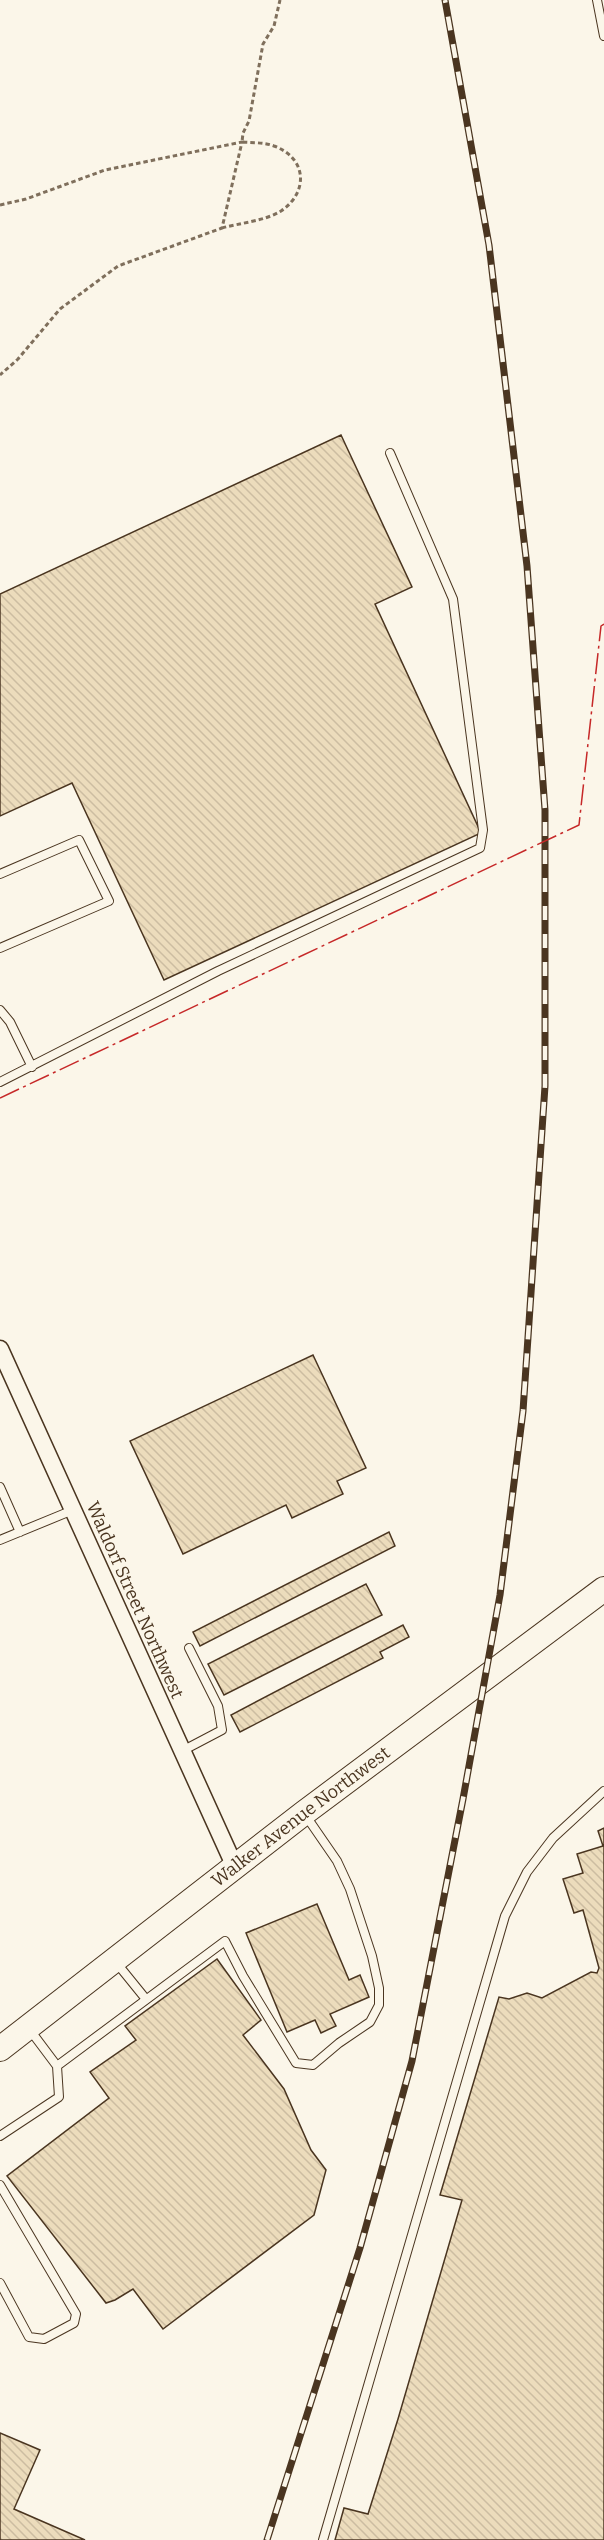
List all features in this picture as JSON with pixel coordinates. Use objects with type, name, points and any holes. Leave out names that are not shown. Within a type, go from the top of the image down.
[{"type":"main road","name":"Walker Avenue Northwest","points":[[0,2049],[304,1813],[604,1589]]},
{"type":"street","name":"Waldorf Street Northwest","points":[[0,1349],[234,1867]]},
{"type":"lane","points":[[597,0],[604,36]]},
{"type":"lane","points":[[0,1082],[218,971],[480,848],[483,830],[453,598],[390,453]]},
{"type":"lane","points":[[0,874],[79,840],[109,901],[0,948]]},
{"type":"lane","points":[[0,1010],[10,1022],[32,1067]]},
{"type":"lane","points":[[0,1487],[20,1532]]},
{"type":"lane","points":[[0,1540],[73,1510]]},
{"type":"lane","points":[[182,1751],[222,1730],[218,1706],[189,1648]]},
{"type":"lane","points":[[323,2540],[505,1916],[527,1872],[553,1838],[604,1791]]},
{"type":"lane","points":[[57,2066],[225,1941],[243,1976],[296,2063],[313,2065],[339,2043],[370,2022],[379,2005],[379,1988],[362,1920],[337,1861],[304,1813]]},
{"type":"lane","points":[[115,1961],[146,1998]]},
{"type":"lane","points":[[0,2136],[59,2097],[57,2066],[28,2027]]},
{"type":"lane","points":[[0,2185],[76,2314],[74,2323],[44,2339],[29,2337],[0,2283]]},
{"type":"path","points":[[222,228],[243,133],[249,121],[262,44],[274,26],[280,0]]},
{"type":"path","points":[[0,205],[26,199],[105,170],[242,142],[275,146],[286,153],[292,158],[300,172],[302,185],[292,201],[279,212],[222,228],[118,266],[60,309],[18,359],[0,375]]},
{"type":"building","points":[[341,435],[412,587],[375,604],[481,833],[164,980],[72,783],[0,816],[0,594]]},
{"type":"building","points":[[313,1355],[366,1468],[337,1481],[343,1494],[292,1518],[286,1505],[183,1554],[130,1441]]},
{"type":"building","points":[[389,1532],[395,1546],[200,1646],[193,1632]]},
{"type":"building","points":[[366,1584],[382,1615],[224,1695],[208,1664]]},
{"type":"building","points":[[403,1625],[409,1637],[380,1652],[383,1658],[240,1732],[231,1715]]},
{"type":"building","points":[[604,1828],[604,2540],[335,2540],[344,2508],[368,2514],[398,2419],[462,2200],[440,2195],[499,1997],[509,1999],[527,1993],[542,1998],[591,1972],[597,1973],[599,1968],[583,1910],[574,1913],[563,1879],[583,1873],[577,1854],[603,1846],[598,1831]]},
{"type":"building","points":[[317,1904],[349,1980],[360,1975],[369,1997],[330,2014],[336,2026],[321,2033],[315,2020],[287,2032],[246,1933]]},
{"type":"building","points":[[217,1959],[261,2020],[243,2035],[284,2089],[311,2150],[326,2170],[314,2215],[163,2329],[133,2289],[106,2303],[7,2176],[109,2098],[90,2072],[136,2040],[125,2026]]},
{"type":"building","points":[[0,2433],[40,2450],[14,2509],[85,2540],[0,2540]]},
{"type":"railway","points":[[267,2540],[360,2248],[412,2061],[500,1595],[523,1411],[545,1086],[545,810],[527,566],[489,245],[445,0]]},
{"type":"power","points":[[0,1098],[579,825],[601,626],[604,624]]}]
